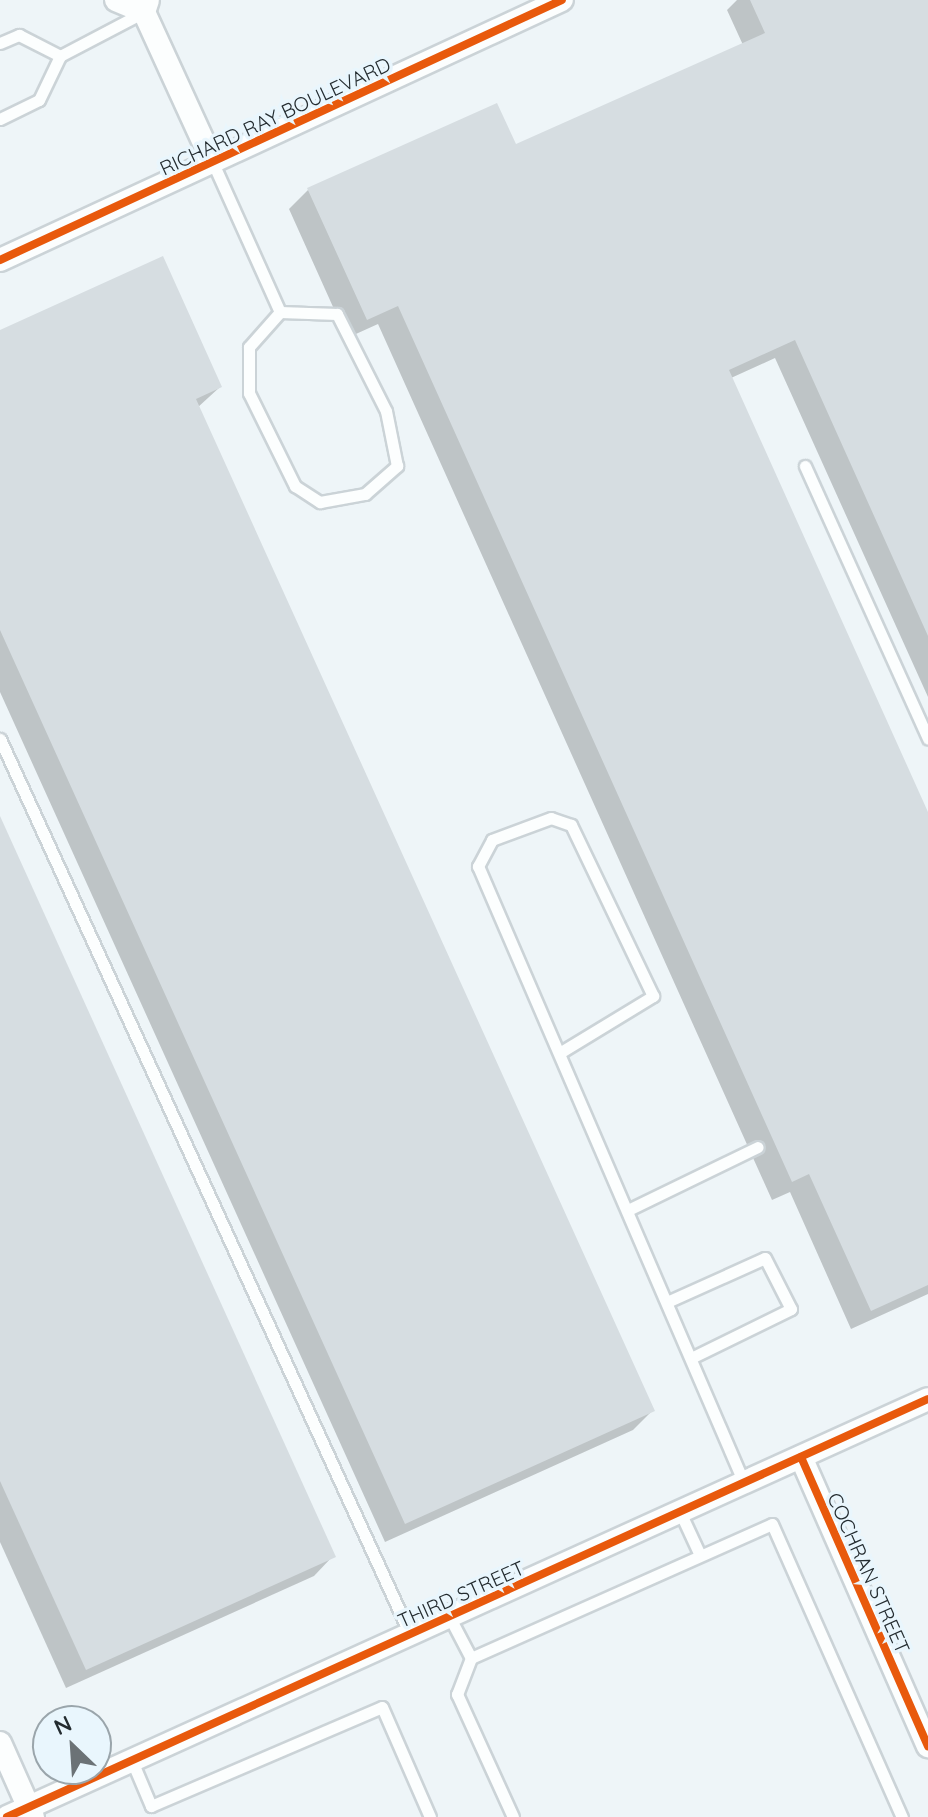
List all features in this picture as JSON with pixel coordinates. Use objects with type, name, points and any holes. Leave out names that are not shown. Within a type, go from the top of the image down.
[{"type":"street","points":[[116,0],[146,6],[213,163]]},
{"type":"street","name":"RICHARD RAY BOULEVARD","points":[[0,260],[562,0]]},
{"type":"street","name":"THIRD STREET","points":[[7,1817],[31,1812],[132,1761],[928,1399]]},
{"type":"street","name":"COCHRAN STREET","points":[[801,1457],[928,1746]]},
{"type":"street","points":[[0,1743],[31,1812]]},
{"type":"lane","points":[[0,119],[39,100],[60,56],[146,6]]},
{"type":"lane","points":[[0,43],[19,35],[60,56]]},
{"type":"lane","points":[[213,163],[280,312]]},
{"type":"lane","points":[[280,312],[337,314],[386,411],[397,466],[365,494],[320,502],[295,486],[249,393],[249,347],[280,312]]},
{"type":"lane","points":[[805,466],[928,738]]},
{"type":"lane","points":[[0,739],[410,1634]]},
{"type":"lane","points":[[561,1052],[653,996],[571,825],[551,818],[492,840],[478,866],[561,1052],[744,1483]]},
{"type":"lane","points":[[628,1210],[758,1147]]},
{"type":"lane","points":[[667,1302],[765,1258],[791,1309],[691,1358]]},
{"type":"lane","points":[[680,1512],[700,1555]]},
{"type":"lane","points":[[513,1817],[457,1694],[471,1658],[772,1524],[902,1817]]},
{"type":"lane","points":[[449,1616],[471,1658]]},
{"type":"lane","points":[[141,1817],[151,1806],[382,1707],[430,1817]]},
{"type":"lane","points":[[132,1761],[151,1806]]},
{"type":"building","points":[[750,0],[928,0],[928,636],[795,340],[729,370],[928,812],[928,1285],[871,1311],[809,1174],[792,1182],[398,306],[367,320],[307,188],[497,103],[516,144],[765,33]]},
{"type":"building","points":[[163,256],[222,387],[196,399],[655,1411],[405,1524],[0,630],[0,330]]},
{"type":"building","points":[[0,816],[336,1557],[86,1670],[0,1481]]},
{"type":"cycle path","points":[[0,260],[562,0]]},
{"type":"cycle path","points":[[7,1817],[928,1399]]},
{"type":"cycle path","points":[[801,1457],[928,1746]]}]
